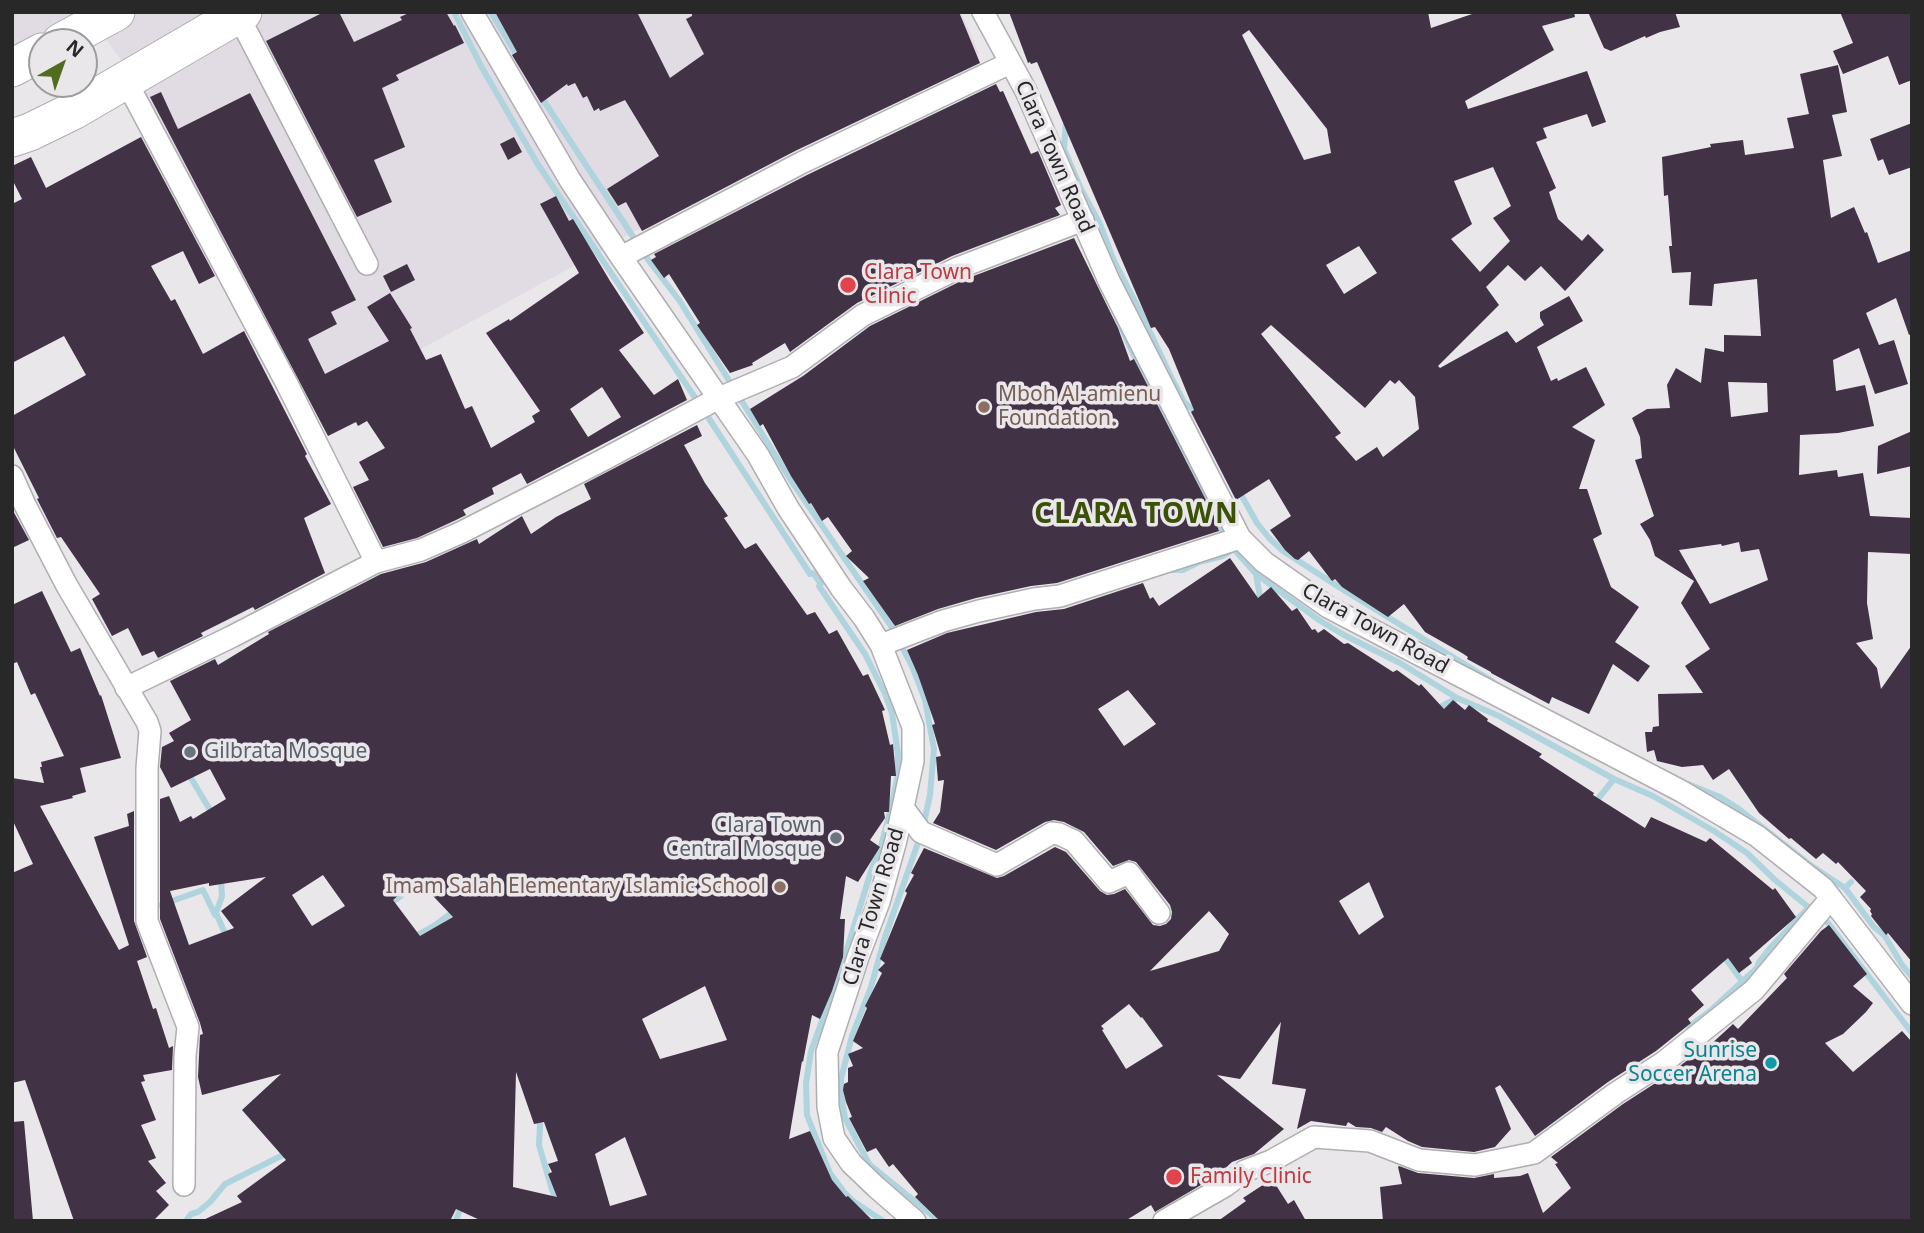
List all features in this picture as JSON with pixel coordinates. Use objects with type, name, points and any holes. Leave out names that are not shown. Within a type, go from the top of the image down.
[{"type":"highway","points":[[87,28],[116,12]]},
{"type":"highway","points":[[12,138],[73,111],[241,14]]},
{"type":"highway","points":[[12,68],[28,59]]},
{"type":"street","name":"Clara Town Road","points":[[472,12],[570,180],[624,255],[758,455],[788,508],[881,645],[913,727],[913,761],[904,809],[879,902],[827,1052],[828,1107],[834,1138],[851,1163],[915,1221]]},
{"type":"street","name":"Clara Town Road","points":[[983,12],[1002,67],[1026,91],[1109,281],[1240,538],[1264,562],[1328,607],[1681,791],[1756,836],[1823,888],[1912,1004]]},
{"type":"street","points":[[241,14],[367,264]]},
{"type":"street","points":[[624,255],[801,163],[1002,67]]},
{"type":"street","points":[[126,81],[287,384],[376,562]]},
{"type":"street","points":[[126,688],[376,562],[421,550],[462,532],[599,463],[719,398],[792,368],[863,315],[958,268],[1083,220]]},
{"type":"street","points":[[12,476],[66,584],[150,731],[147,768],[147,920],[188,1027],[185,1056],[184,1185]]},
{"type":"street","points":[[881,645],[943,621],[1012,604],[1060,596],[1240,538]]},
{"type":"street","points":[[904,809],[921,832],[997,865],[1052,833],[1059,834],[1074,841],[1109,882],[1129,873],[1159,913]]},
{"type":"street","points":[[1164,1221],[1245,1171],[1314,1137],[1370,1141],[1419,1160],[1475,1165],[1534,1153],[1616,1093],[1664,1062],[1754,990],[1831,898]]},
{"type":"shaded area","points":[[12,12],[961,12],[979,54],[723,189],[637,230],[316,406],[266,326],[129,71],[95,24],[87,28],[28,28],[28,56],[12,64]]},
{"type":"building","points":[[324,12],[339,12],[354,42],[402,20],[400,17],[411,12],[446,12],[464,43],[396,75],[399,80],[382,88],[405,147],[374,160],[392,202],[357,217],[266,41]]},
{"type":"building","points":[[495,12],[637,12],[670,78],[704,54],[686,19],[692,16],[692,12],[959,12],[980,63],[795,151],[642,231],[626,202],[618,206],[607,189],[659,156],[625,100],[594,111],[587,96],[583,98],[575,83],[568,86],[567,84],[541,103],[512,55],[517,52]]},
{"type":"building","points":[[1009,12],[1428,12],[1431,28],[1478,12],[1574,12],[1575,17],[1542,26],[1554,50],[1465,101],[1468,109],[1587,71],[1606,122],[1592,127],[1587,114],[1543,128],[1547,138],[1536,142],[1556,188],[1549,192],[1558,219],[1582,241],[1588,234],[1604,250],[1565,291],[1541,266],[1525,281],[1508,265],[1486,287],[1499,305],[1438,366],[1440,368],[1507,331],[1516,343],[1544,325],[1540,312],[1569,296],[1583,321],[1537,347],[1551,381],[1557,378],[1558,381],[1586,367],[1605,405],[1572,427],[1595,440],[1579,489],[1587,489],[1602,534],[1593,539],[1611,587],[1639,607],[1615,642],[1650,666],[1638,682],[1613,664],[1589,714],[1552,697],[1549,704],[1491,673],[1425,632],[1404,604],[1388,617],[1342,587],[1335,579],[1332,581],[1309,551],[1298,560],[1285,550],[1270,530],[1291,516],[1269,479],[1236,500],[1191,412],[1194,410],[1169,349],[1155,327],[1151,328],[1037,62],[1028,63]],"holes":[[[1249,30],[1327,129],[1331,153],[1304,160],[1242,35]],[[1493,167],[1511,206],[1493,218],[1510,241],[1480,272],[1451,239],[1472,224],[1454,181]],[[1359,246],[1377,273],[1344,294],[1326,265]],[[1271,325],[1365,408],[1390,380],[1395,384],[1399,380],[1415,397],[1419,429],[1383,457],[1377,447],[1356,461],[1335,437],[1341,433],[1261,334]]]},
{"type":"building","points":[[1588,12],[1675,12],[1680,27],[1646,38],[1645,36],[1611,51],[1604,48]]},
{"type":"building","points":[[1840,12],[1912,12],[1912,80],[1899,85],[1888,56],[1843,74],[1833,51],[1853,43]]},
{"type":"building","points":[[1838,65],[1847,112],[1832,115],[1842,156],[1823,160],[1831,218],[1854,207],[1865,233],[1867,232],[1878,263],[1912,250],[1912,334],[1909,335],[1896,298],[1866,313],[1879,345],[1894,340],[1908,384],[1875,394],[1859,348],[1833,360],[1836,391],[1865,385],[1874,426],[1838,433],[1800,435],[1799,475],[1837,470],[1838,477],[1863,473],[1870,516],[1912,518],[1912,554],[1868,552],[1867,603],[1873,639],[1856,643],[1877,668],[1881,689],[1912,645],[1912,962],[1871,916],[1871,909],[1860,897],[1866,891],[1838,862],[1836,864],[1823,853],[1816,859],[1759,813],[1729,769],[1713,780],[1703,765],[1682,767],[1657,761],[1654,750],[1647,752],[1645,732],[1652,732],[1653,727],[1659,726],[1658,694],[1703,693],[1685,666],[1710,649],[1681,603],[1694,581],[1655,556],[1650,540],[1640,524],[1654,516],[1635,460],[1642,458],[1640,437],[1632,418],[1647,409],[1670,408],[1667,385],[1676,368],[1701,383],[1705,348],[1724,352],[1724,335],[1761,336],[1757,279],[1714,284],[1712,306],[1689,305],[1691,272],[1672,273],[1668,195],[1664,196],[1662,157],[1711,147],[1710,144],[1743,140],[1745,155],[1794,148],[1787,118],[1809,114],[1800,74]],"holes":[[[1728,382],[1767,383],[1768,412],[1731,417]],[[1739,542],[1741,552],[1759,549],[1768,580],[1710,604],[1679,550]]]},
{"type":"building","points":[[996,84],[1000,92],[1003,91],[1031,154],[1038,151],[1061,205],[1055,208],[1060,215],[952,256],[857,303],[790,352],[785,343],[752,363],[753,365],[730,373],[697,325],[700,323],[669,274],[664,278],[651,260],[656,257],[654,254],[807,175]]},
{"type":"building","points":[[161,92],[178,129],[250,93],[356,300],[331,312],[337,324],[308,339],[325,374],[389,341],[367,307],[390,293],[412,328],[410,329],[426,360],[441,354],[465,409],[472,406],[491,448],[535,422],[532,416],[540,411],[486,333],[509,319],[510,321],[579,273],[540,204],[556,196],[569,221],[573,219],[644,333],[619,350],[654,395],[678,379],[687,400],[527,484],[521,473],[492,488],[494,494],[463,510],[466,515],[456,520],[417,538],[383,547],[353,487],[369,480],[359,462],[385,448],[367,421],[358,426],[356,422],[328,436],[150,97]],"holes":[[[602,387],[621,417],[588,437],[570,409]]]},
{"type":"building","points":[[1912,123],[1912,167],[1889,175],[1883,159],[1878,161],[1870,139]]},
{"type":"building","points":[[141,137],[215,276],[199,284],[183,251],[151,266],[171,301],[175,299],[203,354],[244,331],[331,504],[304,518],[325,573],[255,610],[253,607],[201,633],[203,636],[158,658],[154,651],[142,656],[128,628],[112,636],[92,599],[100,594],[61,537],[57,538],[12,444],[12,416],[86,375],[64,336],[12,363],[12,204],[22,199],[12,179],[12,166],[31,157],[46,188]]},
{"type":"building","points":[[514,137],[522,152],[508,160],[500,144]]},
{"type":"building","points":[[1074,238],[1118,328],[1130,361],[1134,359],[1213,514],[1219,531],[1057,583],[976,598],[895,626],[863,581],[869,578],[846,556],[852,551],[828,517],[822,521],[811,503],[809,504],[763,424],[760,426],[750,409],[803,376],[870,326],[963,280]]},
{"type":"building","points":[[407,264],[415,280],[391,292],[383,276]]},
{"type":"building","points":[[697,425],[702,436],[684,445],[705,483],[728,516],[724,518],[745,549],[756,543],[807,615],[815,612],[829,634],[837,630],[863,676],[868,674],[885,710],[882,711],[890,745],[893,744],[896,776],[891,776],[889,812],[884,812],[885,818],[870,840],[880,847],[858,882],[846,876],[840,919],[845,919],[843,957],[820,1019],[812,1015],[789,1139],[810,1131],[832,1180],[846,1197],[873,1221],[482,1221],[456,1209],[450,1221],[201,1221],[242,1202],[237,1196],[286,1160],[242,1110],[281,1074],[202,1095],[198,1077],[200,1035],[203,1034],[160,919],[160,799],[169,796],[180,822],[191,816],[193,819],[226,799],[210,769],[171,788],[160,767],[162,747],[174,741],[169,733],[191,720],[170,681],[215,659],[218,665],[269,634],[268,632],[381,574],[426,562],[477,539],[479,544],[522,516],[531,534],[591,499],[584,484]],"holes":[[[323,875],[345,906],[312,926],[292,895]],[[266,877],[221,911],[234,928],[189,945],[170,891],[209,883],[209,886]],[[417,879],[453,917],[420,936],[393,900]],[[705,986],[727,1040],[660,1059],[642,1019]],[[516,1072],[534,1124],[544,1122],[558,1161],[548,1164],[552,1172],[548,1174],[557,1197],[513,1187]],[[625,1137],[647,1195],[610,1206],[595,1154]]]},
{"type":"building","points":[[1912,431],[1912,466],[1877,474],[1878,446]]},
{"type":"building","points":[[12,509],[29,540],[12,548]]},
{"type":"building","points":[[1230,558],[1258,598],[1271,587],[1292,611],[1297,608],[1312,630],[1315,629],[1318,633],[1324,629],[1344,644],[1348,643],[1393,672],[1397,670],[1419,686],[1421,684],[1444,709],[1453,700],[1465,710],[1469,705],[1488,719],[1487,721],[1542,754],[1539,757],[1645,828],[1651,817],[1706,842],[1710,838],[1773,890],[1775,888],[1796,917],[1749,958],[1752,963],[1739,973],[1728,958],[1691,990],[1704,1005],[1688,1019],[1691,1023],[1656,1051],[1608,1082],[1535,1136],[1500,1085],[1495,1088],[1511,1129],[1495,1147],[1474,1152],[1422,1147],[1386,1127],[1382,1132],[1356,1127],[1348,1122],[1346,1126],[1311,1121],[1297,1129],[1306,1089],[1272,1084],[1281,1022],[1240,1079],[1217,1075],[1284,1129],[1254,1154],[1232,1162],[1218,1175],[1155,1212],[1151,1205],[1125,1221],[940,1221],[915,1197],[918,1194],[893,1164],[889,1167],[876,1148],[867,1152],[849,1118],[852,1117],[843,1090],[844,1084],[848,1082],[848,1068],[853,1066],[848,1054],[863,1048],[853,1041],[867,1008],[865,1006],[882,973],[878,970],[885,963],[880,959],[907,893],[905,891],[914,875],[911,873],[924,848],[997,878],[1055,847],[1066,852],[1100,891],[1107,895],[1125,889],[1153,925],[1166,924],[1171,919],[1172,912],[1170,905],[1136,862],[1129,860],[1113,866],[1084,832],[1064,822],[1045,822],[996,850],[933,823],[940,812],[944,780],[938,781],[936,757],[941,756],[932,725],[935,724],[907,650],[947,633],[1036,612],[1064,609],[1143,583],[1150,599],[1153,597],[1159,606]],"holes":[[[1128,690],[1156,724],[1124,746],[1098,709]],[[1369,882],[1384,917],[1359,935],[1339,901]],[[1209,911],[1229,934],[1219,951],[1150,971]],[[1129,1004],[1163,1046],[1126,1069],[1101,1026]]]},
{"type":"building","points":[[42,591],[71,652],[80,648],[101,695],[121,758],[80,768],[86,792],[40,806],[119,950],[129,945],[94,837],[129,826],[127,814],[134,811],[134,921],[147,957],[137,961],[169,1048],[173,1046],[172,1070],[143,1075],[145,1081],[141,1082],[156,1120],[141,1125],[156,1158],[148,1161],[166,1183],[156,1191],[169,1205],[153,1221],[74,1221],[25,1080],[12,1083],[12,873],[33,864],[12,819],[12,778],[44,783],[41,762],[64,756],[35,693],[31,695],[17,662],[12,664],[12,605]]},
{"type":"building","points":[[1829,925],[1867,974],[1853,986],[1873,1003],[1843,1034],[1825,1043],[1853,1072],[1902,1031],[1912,1042],[1912,1221],[1383,1221],[1380,1187],[1402,1184],[1399,1166],[1418,1173],[1474,1178],[1494,1174],[1494,1178],[1520,1176],[1528,1173],[1543,1213],[1571,1188],[1555,1164],[1558,1163],[1551,1157],[1708,1044],[1709,1046],[1733,1024],[1738,1029],[1787,978],[1784,974]]},
{"type":"building","points":[[24,1121],[33,1221],[12,1221],[12,1122]]},
{"type":"building","points":[[1272,1179],[1288,1204],[1294,1200],[1306,1221],[1218,1221],[1246,1201],[1243,1198]]},
{"type":"waterway","points":[[454,12],[481,66],[537,163],[698,402]]},
{"type":"waterway","points":[[491,12],[519,59]]},
{"type":"waterway","points":[[540,95],[649,261],[679,300],[792,482],[891,626],[912,666],[925,700],[934,749],[930,795],[923,827]]},
{"type":"waterway","points":[[1066,122],[1064,149],[1081,189],[1173,381],[1184,402],[1198,414]]},
{"type":"waterway","points":[[1117,318],[1152,395],[1182,452],[1189,459],[1225,539],[1256,574],[1344,635],[1400,663],[1457,698],[1499,716],[1614,779],[1653,796],[1747,853],[1775,880],[1828,923],[1912,1033]]},
{"type":"waterway","points":[[706,414],[865,654],[892,713],[898,775],[890,812],[840,972],[811,1051],[806,1083],[807,1115],[830,1173],[853,1201],[883,1221]]},
{"type":"waterway","points":[[1239,491],[1257,523],[1283,551],[1492,681]]},
{"type":"waterway","points":[[1167,570],[1183,570],[1199,562],[1223,556],[1232,550]]},
{"type":"waterway","points":[[1256,574],[1263,602]]},
{"type":"waterway","points":[[1435,710],[1457,698]]},
{"type":"waterway","points":[[188,773],[213,815]]},
{"type":"waterway","points":[[1593,805],[1614,779]]},
{"type":"waterway","points":[[1688,784],[1720,797],[1739,809],[1813,867],[1845,888]]},
{"type":"waterway","points":[[920,837],[884,940],[871,987],[852,1036],[841,1079],[841,1094],[845,1118],[869,1164],[939,1221]]},
{"type":"waterway","points":[[388,903],[411,887],[417,879],[415,873]]},
{"type":"waterway","points":[[221,879],[222,896],[216,913],[227,938]]},
{"type":"waterway","points":[[1851,882],[1845,888],[1874,927],[1885,936],[1912,977]]},
{"type":"waterway","points":[[158,906],[203,890],[215,915]]},
{"type":"waterway","points":[[1689,1029],[1757,968],[1770,948],[1809,907]]},
{"type":"waterway","points":[[414,937],[453,912]]},
{"type":"waterway","points":[[1723,955],[1742,981]]},
{"type":"waterway","points":[[538,1115],[539,1145],[558,1202]]},
{"type":"waterway","points":[[186,1221],[191,1214],[210,1202],[225,1184],[287,1153]]},
{"type":"waterway","points":[[456,1221],[460,1204]]},
{"type":"place","name":"Clara Town Clinic","points":[[848,285]]},
{"type":"place","name":"Mboh Al-amienu Foundation.","points":[[984,407]]},
{"type":"place","name":"Gilbrata Mosque","points":[[190,752]]},
{"type":"place","name":"Clara Town Central Mosque","points":[[836,838]]},
{"type":"place","name":"Imam Salah Elementary Islamic School","points":[[780,887]]},
{"type":"place","name":"Sunrise Soccer Arena","points":[[1771,1063]]},
{"type":"place","name":"Family Clinic","points":[[1174,1177]]},
{"type":"district","name":"CLARA TOWN","points":[[1137,515]]}]
